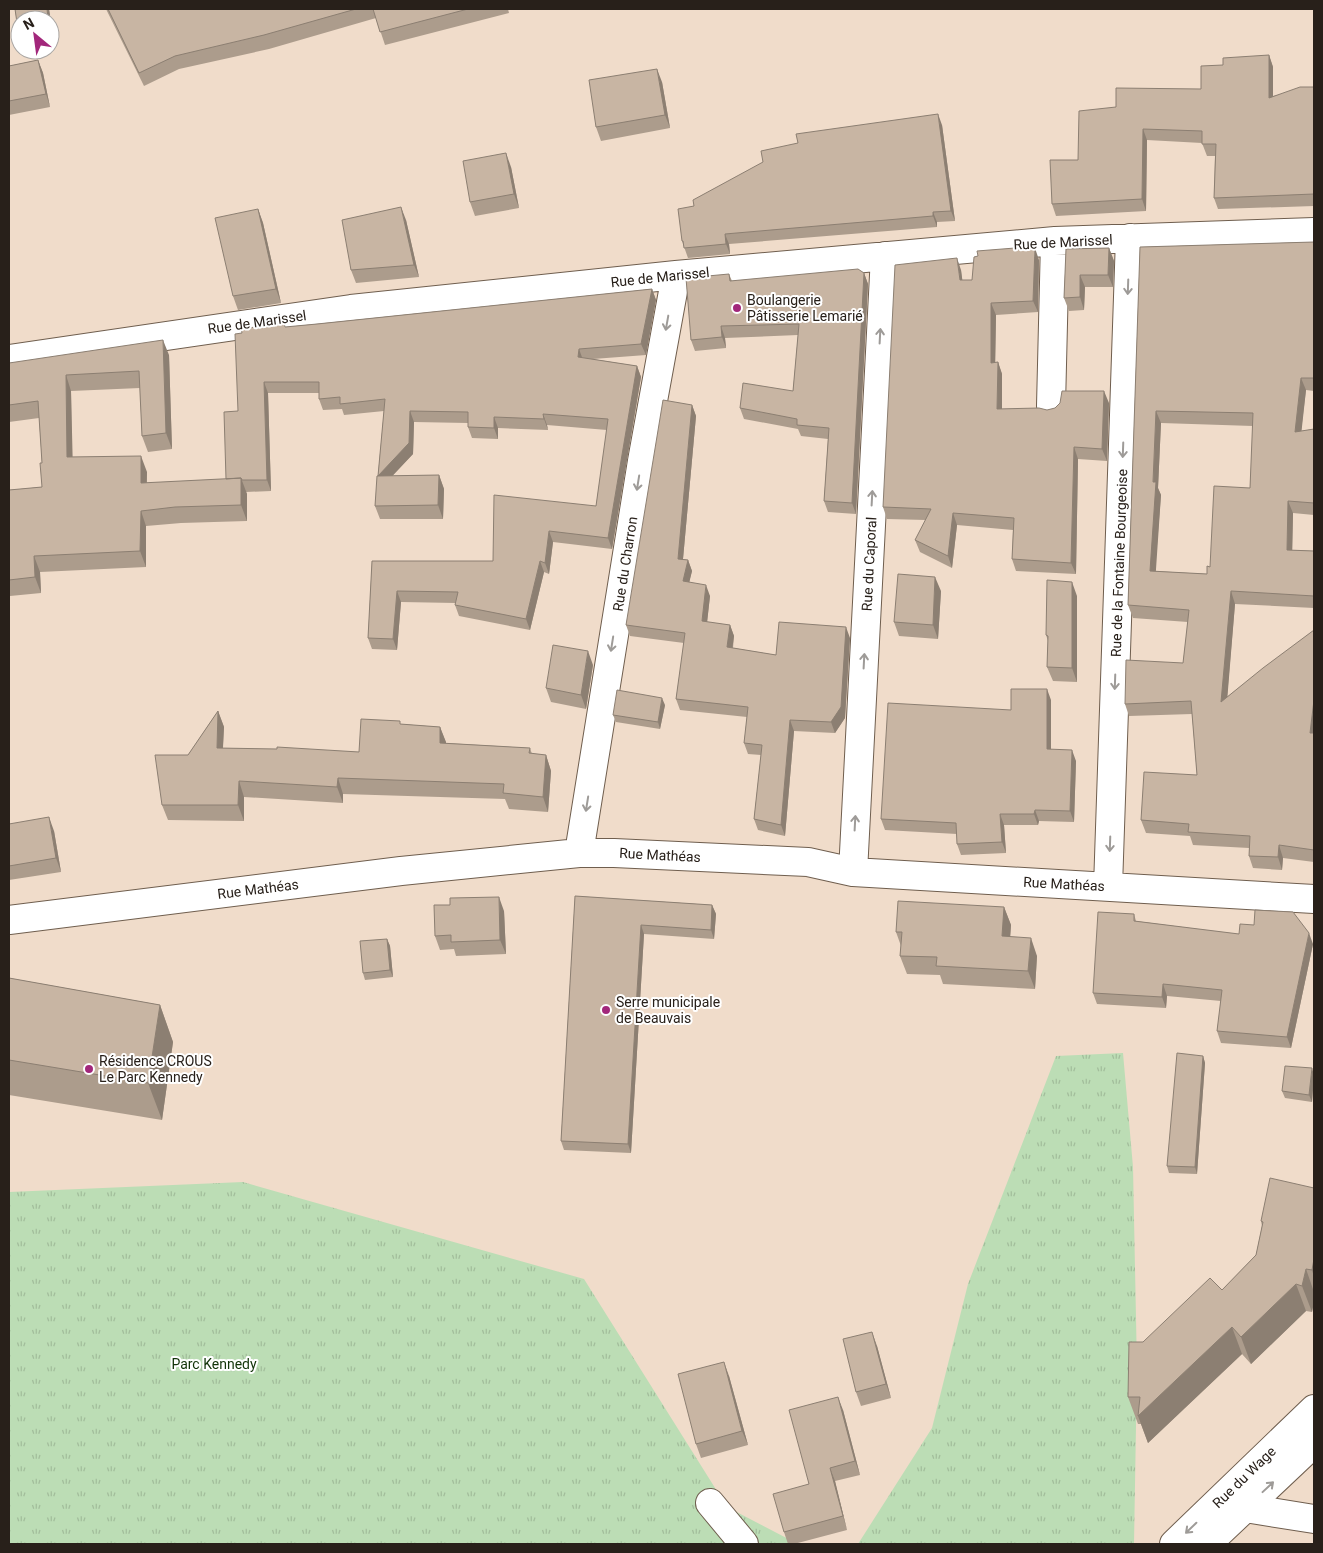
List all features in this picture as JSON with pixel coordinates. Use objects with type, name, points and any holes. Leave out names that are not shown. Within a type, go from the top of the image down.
[{"type":"street","name":"Rue de Marissel","points":[[9,359],[351,309],[676,275],[1054,241],[1314,232]]},
{"type":"street","name":"Rue de la Fontaine Bourgeoise","points":[[1108,887],[1130,238]]},
{"type":"street","points":[[1051,406],[1054,241]]},
{"type":"street","name":"Rue du Caporal","points":[[853,872],[885,256]]},
{"type":"street","name":"Rue du Charron","points":[[579,853],[642,461],[676,275]]},
{"type":"street","name":"Rue Mathéas","points":[[9,920],[382,874],[579,853],[808,862],[853,872],[1314,899]]},
{"type":"street","name":"Rue du Wage","points":[[1174,1544],[1314,1409]]},
{"type":"street","name":"Rue du Wage","points":[[1207,1544],[1314,1442]]},
{"type":"street","points":[[710,1503],[744,1544]]},
{"type":"street","points":[[1245,1508],[1314,1519]]},
{"type":"green space","points":[[1123,1053],[1133,1167],[1137,1368],[1134,1544],[858,1544],[932,1428],[968,1284],[1056,1056]]},
{"type":"green space","name":"Parc Kennedy","points":[[243,1182],[584,1279],[727,1507],[798,1544],[9,1544],[9,1192]]},
{"type":"building","points":[[15,9],[47,10],[15,10]]},
{"type":"building","points":[[108,9],[356,9],[264,35],[175,56],[139,73]]},
{"type":"building","points":[[373,9],[468,9],[380,32]]},
{"type":"building","points":[[1269,55],[1269,98],[1300,87],[1314,87],[1314,194],[1214,198],[1216,144],[1202,144],[1202,131],[1143,129],[1142,199],[1052,204],[1050,160],[1078,160],[1079,111],[1116,107],[1116,88],[1201,89],[1201,66],[1223,65],[1223,58]]},
{"type":"building","points":[[38,60],[46,94],[9,101],[9,66]]},
{"type":"building","points":[[657,69],[665,115],[596,127],[589,80]]},
{"type":"building","points":[[938,114],[951,211],[933,212],[933,216],[725,234],[726,244],[684,248],[678,209],[694,206],[693,200],[763,162],[761,151],[798,143],[796,134]]},
{"type":"building","points":[[506,153],[514,194],[470,202],[463,161]]},
{"type":"building","points":[[401,207],[414,265],[351,270],[342,220]]},
{"type":"building","points":[[258,209],[276,289],[233,296],[215,218]]},
{"type":"building","points":[[1314,242],[1314,378],[1301,378],[1295,432],[1314,429],[1314,503],[1288,501],[1287,550],[1314,551],[1314,596],[1231,591],[1221,702],[1314,630],[1314,700],[1310,733],[1314,733],[1314,850],[1279,845],[1278,857],[1249,856],[1250,836],[1188,832],[1189,824],[1141,820],[1144,772],[1197,775],[1191,701],[1125,704],[1126,660],[1183,663],[1189,610],[1128,605],[1140,247]],"holes":[[[1156,411],[1253,413],[1250,488],[1214,486],[1210,567],[1207,566],[1207,574],[1150,571],[1156,482],[1153,482]]]},
{"type":"building","points":[[1035,248],[1033,301],[991,303],[991,363],[998,362],[997,409],[1039,408],[1047,410],[1055,408],[1060,403],[1062,391],[1104,391],[1102,449],[1074,447],[1071,563],[1012,559],[1014,518],[953,513],[948,556],[915,540],[931,509],[883,507],[895,265],[957,258],[960,280],[972,280],[974,257],[978,256],[977,251]]},
{"type":"building","points":[[1109,248],[1108,275],[1080,275],[1080,297],[1064,298],[1066,249]]},
{"type":"building","points":[[858,269],[864,273],[852,503],[824,501],[829,428],[797,425],[797,419],[740,408],[743,383],[793,391],[799,324],[721,326],[722,337],[691,340],[686,278],[729,274],[730,281]]},
{"type":"building","points":[[652,289],[641,344],[579,349],[578,357],[637,366],[608,538],[549,531],[545,563],[540,561],[526,619],[455,605],[458,592],[397,591],[393,639],[368,638],[372,561],[493,561],[494,495],[596,506],[608,419],[543,414],[544,419],[494,417],[494,428],[468,427],[468,412],[410,411],[409,443],[378,476],[385,399],[340,404],[340,397],[319,399],[319,382],[264,382],[267,480],[226,479],[224,412],[238,411],[235,334],[242,333],[241,329],[284,323],[285,327],[317,324]]},
{"type":"building","points":[[163,340],[166,433],[142,436],[139,371],[66,375],[67,457],[141,456],[141,483],[241,478],[241,505],[175,507],[141,511],[140,551],[34,556],[35,577],[9,580],[9,490],[42,487],[40,463],[42,463],[38,401],[9,405],[9,363]]},
{"type":"building","points":[[663,400],[692,405],[678,559],[688,560],[683,581],[706,585],[702,621],[730,625],[727,647],[776,655],[779,622],[846,627],[841,707],[831,722],[790,720],[781,825],[754,819],[762,745],[744,743],[748,707],[676,699],[685,633],[626,625]]},
{"type":"building","points":[[439,475],[438,505],[375,506],[377,476]]},
{"type":"building","points":[[898,574],[935,577],[933,625],[894,622]]},
{"type":"building","points":[[1047,580],[1072,582],[1072,668],[1047,667]]},
{"type":"building","points":[[553,645],[588,651],[581,695],[546,688]]},
{"type":"building","points":[[1011,689],[1047,689],[1047,749],[1072,750],[1070,811],[1035,810],[1034,814],[1000,814],[1002,842],[957,844],[956,823],[881,819],[888,703],[1011,710]]},
{"type":"building","points":[[617,690],[662,698],[658,722],[613,715]]},
{"type":"building","points":[[218,711],[217,748],[277,749],[277,747],[359,752],[361,719],[400,721],[400,724],[440,727],[440,743],[530,748],[529,753],[546,755],[543,797],[503,793],[504,784],[338,778],[337,787],[239,781],[238,805],[162,805],[155,755],[188,755]]},
{"type":"building","points":[[49,817],[56,858],[9,866],[9,824]]},
{"type":"building","name":"Serre municipale de Beauvais","points":[[575,896],[712,905],[711,930],[641,925],[628,1144],[561,1141]]},
{"type":"building","points":[[499,897],[500,940],[451,942],[451,935],[435,936],[434,905],[450,905],[450,898]]},
{"type":"building","points":[[898,901],[1004,907],[1002,936],[1031,938],[1028,971],[936,966],[937,957],[900,956],[902,932],[896,932]]},
{"type":"building","points":[[1255,910],[1293,912],[1309,933],[1287,1037],[1217,1031],[1222,990],[1163,984],[1162,997],[1093,993],[1098,912],[1134,914],[1134,921],[1239,934],[1240,924],[1254,925]]},
{"type":"building","points":[[387,939],[390,970],[363,973],[360,941]]},
{"type":"building","points":[[9,978],[160,1005],[148,1083],[9,1060]]},
{"type":"building","points":[[1177,1053],[1203,1056],[1195,1167],[1167,1166]]},
{"type":"building","points":[[1285,1066],[1312,1068],[1309,1095],[1282,1091]]},
{"type":"building","points":[[1270,1178],[1314,1188],[1314,1259],[1312,1270],[1306,1269],[1302,1286],[1296,1284],[1241,1337],[1232,1327],[1138,1416],[1140,1397],[1128,1397],[1129,1342],[1143,1342],[1210,1278],[1222,1290],[1256,1255]]},
{"type":"building","points":[[872,1332],[886,1384],[856,1392],[843,1339]]},
{"type":"building","points":[[724,1362],[742,1431],[696,1444],[678,1374]]},
{"type":"building","points":[[838,1397],[855,1461],[830,1468],[843,1516],[784,1532],[773,1494],[809,1484],[789,1410]]},
{"type":"place","name":"Boulangerie Pâtisserie Lemarié","points":[[737,308]]},
{"type":"place","name":"Serre municipale de Beauvais","points":[[606,1010]]},
{"type":"place","name":"Résidence CROUS Le Parc Kennedy","points":[[89,1069]]}]
